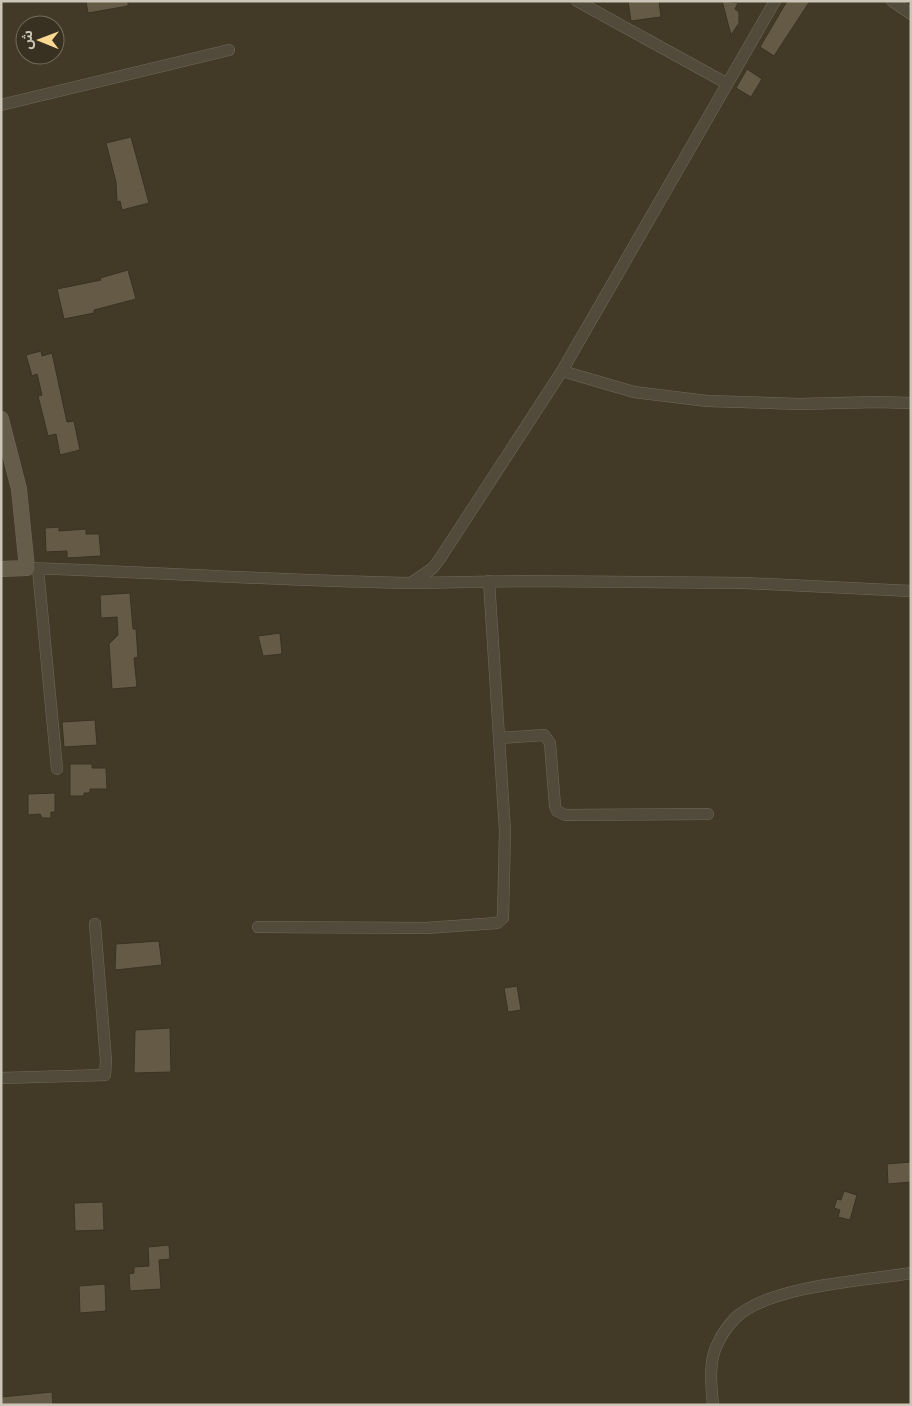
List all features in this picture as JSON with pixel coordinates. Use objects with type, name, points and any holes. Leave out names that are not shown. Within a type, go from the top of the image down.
[{"type":"main road","points":[[1,419],[19,489],[32,568],[1,569]]},
{"type":"street","points":[[577,1],[726,84]]},
{"type":"street","points":[[411,584],[433,568],[441,557],[562,371],[775,1]]},
{"type":"street","points":[[892,1],[911,14]]},
{"type":"street","points":[[1,105],[229,50]]},
{"type":"street","points":[[562,371],[634,392],[707,401],[799,404],[911,403]]},
{"type":"street","points":[[58,769],[32,568],[155,572],[319,582],[411,584],[489,581],[745,583],[911,591]]},
{"type":"street","points":[[258,927],[426,928],[500,922],[504,913],[505,831],[489,581]]},
{"type":"street","points":[[499,738],[540,735],[547,738],[550,743],[555,806],[561,814],[572,816],[708,814]]},
{"type":"street","points":[[1,1078],[105,1075],[106,1061],[95,924]]},
{"type":"street","points":[[713,1405],[710,1381],[718,1341],[739,1314],[765,1300],[800,1290],[911,1273]]},
{"type":"building","points":[[86,1],[128,1],[128,6],[88,13]]},
{"type":"building","points":[[628,1],[659,1],[661,17],[631,21]]},
{"type":"building","points":[[722,1],[738,3],[735,9],[739,12],[739,23],[731,35]]},
{"type":"building","points":[[787,1],[810,1],[774,56],[760,47]]},
{"type":"building","points":[[747,69],[762,79],[751,97],[736,88]]},
{"type":"building","points":[[131,137],[149,203],[122,210],[120,201],[117,202],[116,182],[106,143]]},
{"type":"building","points":[[128,270],[136,299],[94,310],[94,313],[64,319],[57,289],[101,280],[100,278]]},
{"type":"building","points":[[41,351],[42,356],[52,353],[67,422],[74,421],[80,450],[60,455],[56,434],[48,436],[38,396],[42,395],[37,374],[32,376],[26,355]]},
{"type":"building","points":[[59,527],[59,531],[86,529],[86,534],[99,534],[101,556],[67,558],[67,551],[46,552],[45,528]]},
{"type":"building","points":[[130,593],[133,629],[136,629],[138,657],[134,658],[137,687],[112,689],[109,644],[118,635],[117,617],[101,618],[100,595]]},
{"type":"building","points":[[280,633],[282,654],[263,656],[258,636]]},
{"type":"building","points":[[95,720],[97,745],[64,747],[62,722]]},
{"type":"building","points":[[70,764],[92,764],[92,768],[106,768],[107,789],[90,789],[90,793],[84,793],[84,796],[70,796]]},
{"type":"building","points":[[55,793],[55,812],[51,812],[51,818],[42,818],[40,814],[28,815],[28,794]]},
{"type":"building","points":[[159,941],[162,965],[115,970],[116,944]]},
{"type":"building","points":[[517,986],[521,1010],[508,1012],[504,988]]},
{"type":"building","points":[[170,1028],[171,1072],[134,1073],[135,1030]]},
{"type":"building","points":[[911,1162],[911,1182],[888,1184],[887,1164]]},
{"type":"building","points":[[844,1191],[857,1195],[850,1220],[838,1217],[840,1210],[834,1208],[837,1199],[841,1200]]},
{"type":"building","points":[[103,1202],[104,1230],[75,1231],[74,1203]]},
{"type":"building","points":[[169,1245],[170,1259],[159,1260],[161,1289],[130,1291],[129,1274],[134,1273],[134,1267],[149,1266],[148,1247]]},
{"type":"building","points":[[105,1284],[106,1311],[80,1313],[79,1286]]},
{"type":"building","points":[[52,1392],[53,1405],[1,1405],[1,1397]]}]
